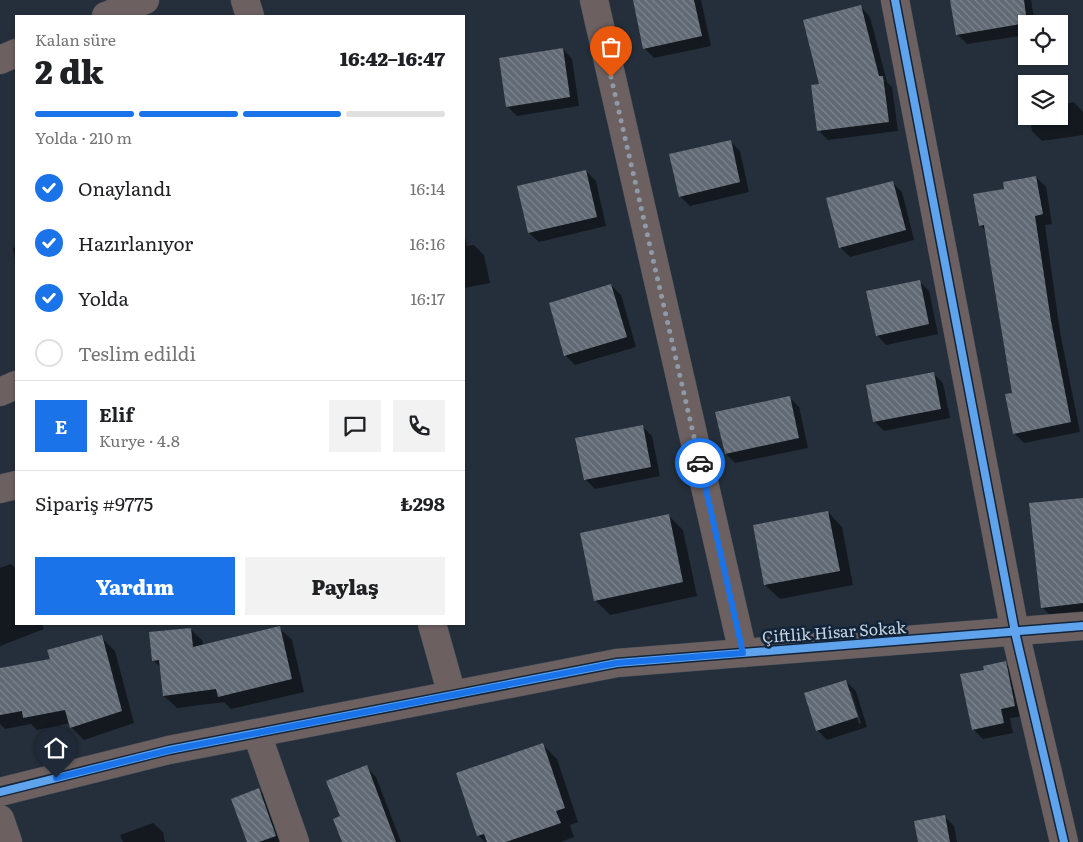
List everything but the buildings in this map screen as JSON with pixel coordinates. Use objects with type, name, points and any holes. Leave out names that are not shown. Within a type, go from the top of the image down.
[{"type":"street","points":[[245,0],[250,15]]},
{"type":"street","points":[[594,0],[743,653]]},
{"type":"street","points":[[894,0],[1015,632],[1064,842]]},
{"type":"street","points":[[0,60],[15,54]]},
{"type":"street","points":[[0,392],[15,385]]},
{"type":"street","points":[[0,489],[15,485]]},
{"type":"street","points":[[432,625],[452,695]]},
{"type":"street","name":"Çiftlik Hisar Sokak","points":[[0,792],[170,750],[617,663],[1083,626]]},
{"type":"street","points":[[257,734],[295,842]]},
{"type":"street","points":[[0,819],[8,842]]},
{"type":"cycle path","points":[[895,0],[1015,632],[1064,842]]},
{"type":"cycle path","points":[[0,792],[169,750],[617,663],[1083,626]]},
{"type":"way so far","points":[[611,77],[700,463]]},
{"type":"route","points":[[56,778],[170,750],[617,663],[743,653],[700,463]]}]
